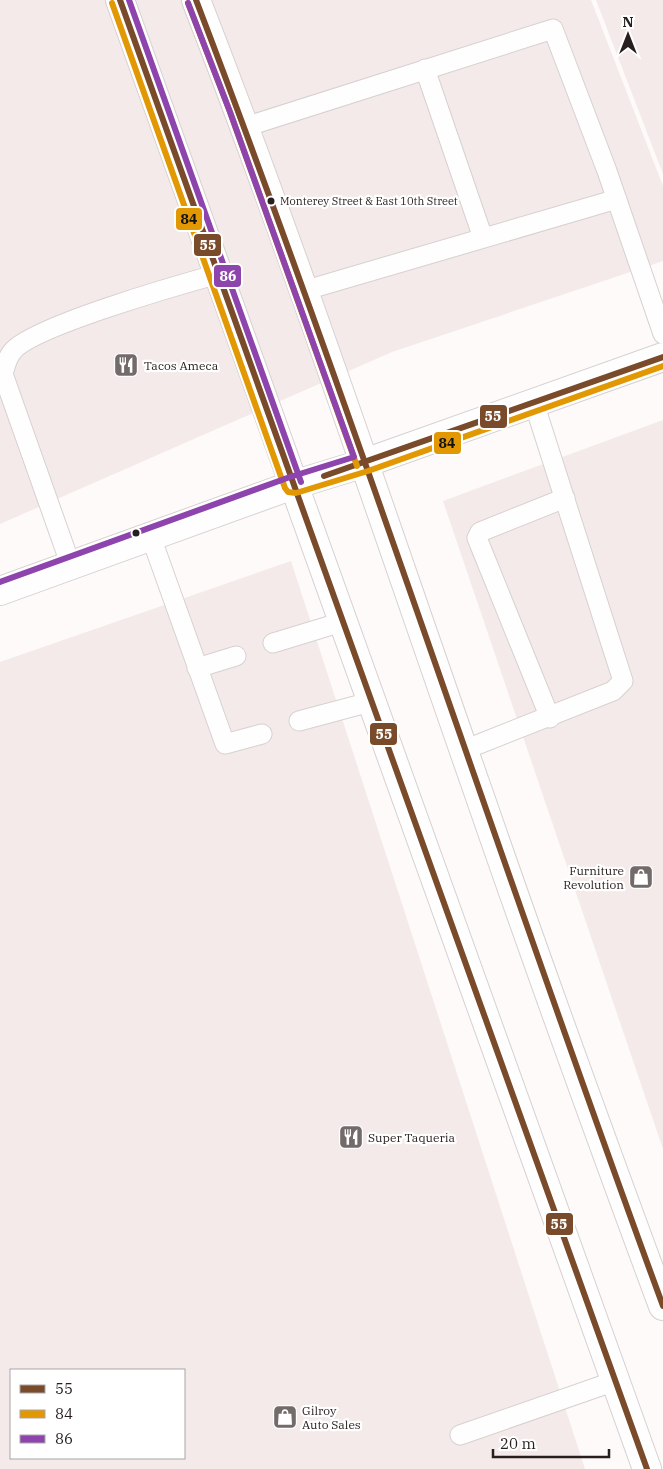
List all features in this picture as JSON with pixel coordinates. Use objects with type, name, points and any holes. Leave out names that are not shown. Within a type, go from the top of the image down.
[{"type":"main road","points":[[120,0],[646,1469]]},
{"type":"main road","points":[[196,0],[245,127],[304,291],[585,1094],[663,1306]]},
{"type":"main road","points":[[0,591],[293,485],[365,463],[663,357]]},
{"type":"lane","points":[[245,127],[553,29],[617,199],[663,334]]},
{"type":"lane","points":[[426,69],[483,238]]},
{"type":"lane","points":[[304,291],[617,199]]},
{"type":"lane","points":[[71,566],[2,374],[12,352],[43,332],[170,287],[218,274]]},
{"type":"lane","points":[[464,750],[613,692],[623,681],[534,403]]},
{"type":"lane","points":[[550,718],[477,538],[480,532],[565,498]]},
{"type":"lane","points":[[151,537],[225,744],[262,734]]},
{"type":"lane","points":[[274,643],[342,622]]},
{"type":"lane","points":[[198,668],[236,656]]},
{"type":"lane","points":[[299,721],[370,702]]},
{"type":"lane","points":[[460,1435],[615,1381]]},
{"type":"shaded area","points":[[0,0],[591,0],[663,186],[663,261],[392,352],[0,524]]},
{"type":"shaded area","points":[[596,0],[663,0],[663,174]]},
{"type":"shaded area","points":[[663,420],[663,1149],[443,501]]},
{"type":"shaded area","points":[[291,561],[585,1469],[0,1469],[0,662]]},
{"type":"transit line","name":"55","points":[[120,0],[647,1469]]},
{"type":"transit line","name":"86","points":[[129,0],[301,482]]},
{"type":"transit line","name":"55","points":[[196,0],[316,325],[546,980],[663,1306]]},
{"type":"transit line","name":"84","points":[[112,3],[288,492],[296,493],[368,471],[663,366]]},
{"type":"transit line","name":"84","points":[[188,3],[230,112],[357,466]]},
{"type":"transit line","name":"86","points":[[0,582],[290,477],[354,457],[230,112],[188,3]]},
{"type":"transit line","name":"55","points":[[324,476],[663,357]]},
{"type":"place","name":"Monterey Street & East 10th Street","points":[[271,201]]},
{"type":"place","name":"Tacos Ameca","points":[[126,365]]},
{"type":"place","name":"Furniture Revolution","points":[[641,877]]},
{"type":"place","name":"Super Taqueria","points":[[351,1137]]},
{"type":"place","name":"Gilroy Auto Sales","points":[[285,1417]]}]
